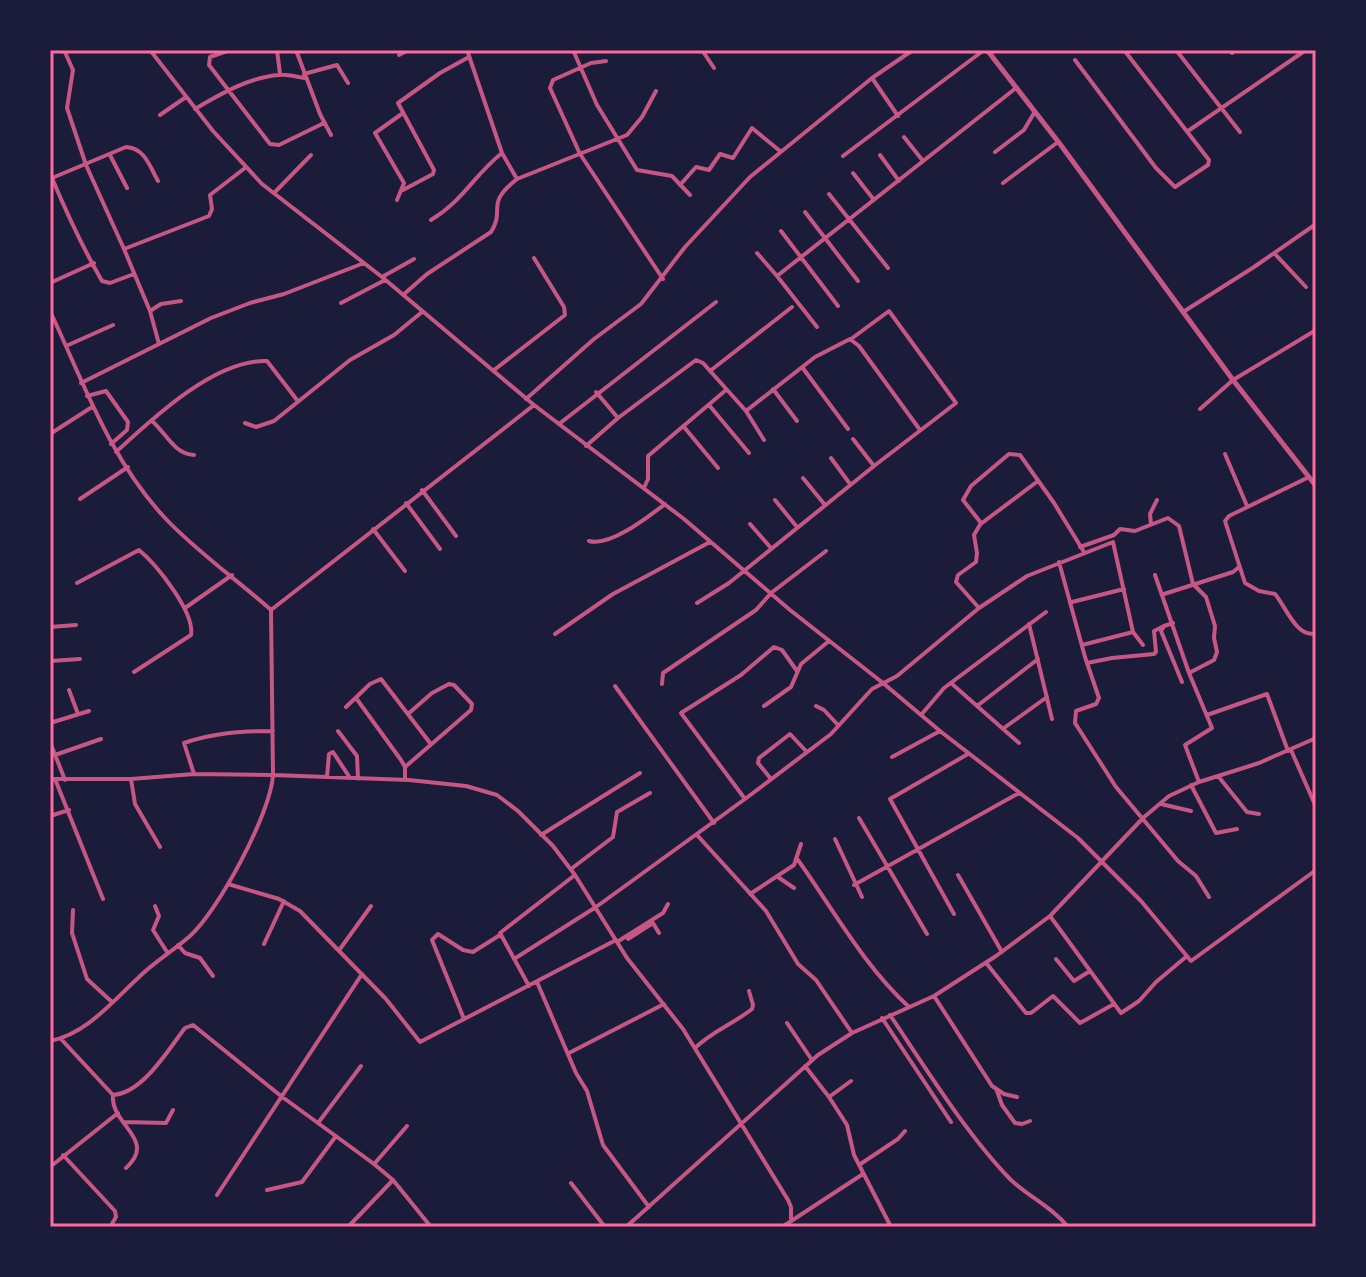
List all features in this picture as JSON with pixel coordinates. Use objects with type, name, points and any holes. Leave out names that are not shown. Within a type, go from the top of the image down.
[{"type":"street","points":[[64,50],[73,70],[67,108],[86,165],[150,311],[159,344]]},
{"type":"street","points":[[150,50],[245,168],[273,193],[383,278],[526,399],[711,541],[968,754],[1078,838],[1141,901],[1191,961],[1316,870]]},
{"type":"street","points":[[230,50],[210,57],[208,61],[273,146],[324,123]]},
{"type":"street","points":[[277,50],[280,74]]},
{"type":"street","points":[[296,50],[304,76],[331,135]]},
{"type":"street","points":[[399,55],[408,50]]},
{"type":"street","points":[[467,50],[502,153],[517,179]]},
{"type":"street","points":[[573,50],[597,105],[640,172],[669,175],[690,195]]},
{"type":"street","points":[[702,50],[714,68]]},
{"type":"street","points":[[526,399],[594,339],[641,304],[685,247],[740,187],[872,78],[913,50]]},
{"type":"street","points":[[843,156],[986,50],[1058,142],[1233,380],[1314,481],[1247,506],[1225,521],[1245,583],[1259,591],[1275,594],[1303,633],[1316,633]]},
{"type":"street","points":[[1075,60],[1172,186],[1209,162],[1124,50]]},
{"type":"street","points":[[1176,50],[1240,132]]},
{"type":"street","points":[[1188,131],[1306,50]]},
{"type":"street","points":[[397,200],[403,190],[433,174],[434,170],[398,104],[440,73],[469,57]]},
{"type":"street","points":[[606,61],[553,80],[550,88],[580,154],[663,279]]},
{"type":"street","points":[[195,109],[230,89],[280,74],[304,76],[337,65],[348,83]]},
{"type":"street","points":[[872,78],[898,116]]},
{"type":"street","points":[[777,276],[1016,88]]},
{"type":"street","points":[[403,295],[427,274],[491,232],[496,222],[498,196],[517,179],[627,135],[642,117],[656,91]]},
{"type":"street","points":[[160,115],[186,97]]},
{"type":"street","points":[[403,113],[375,133],[401,178],[403,190]]},
{"type":"street","points":[[995,152],[1024,130],[1034,113]]},
{"type":"street","points":[[680,185],[696,167],[709,170],[720,154],[733,158],[752,128],[780,151]]},
{"type":"street","points":[[904,137],[923,161]]},
{"type":"street","points":[[1003,183],[1058,142]]},
{"type":"street","points":[[134,274],[104,283],[78,238],[51,179],[126,147],[138,150],[158,181]]},
{"type":"street","points":[[431,220],[458,201],[502,153]]},
{"type":"street","points":[[110,154],[127,188]]},
{"type":"street","points":[[273,193],[311,155]]},
{"type":"street","points":[[880,155],[899,181]]},
{"type":"street","points":[[124,249],[209,216],[212,209],[210,195],[245,168]]},
{"type":"street","points":[[853,173],[874,200]]},
{"type":"street","points":[[829,194],[888,268]]},
{"type":"street","points":[[805,212],[858,281]]},
{"type":"street","points":[[1183,312],[1316,224]]},
{"type":"street","points":[[781,231],[838,306]]},
{"type":"street","points":[[757,253],[817,327]]},
{"type":"street","points":[[1274,253],[1306,287]]},
{"type":"street","points":[[494,370],[565,315],[564,307],[534,258]]},
{"type":"street","points":[[341,303],[414,259]]},
{"type":"street","points":[[50,283],[94,263]]},
{"type":"street","points":[[81,383],[211,318],[364,263]]},
{"type":"street","points":[[150,311],[161,304],[181,301]]},
{"type":"street","points":[[559,424],[596,392],[716,302]]},
{"type":"street","points":[[710,371],[792,307]]},
{"type":"street","points":[[50,311],[111,444],[164,517],[271,610],[273,731],[271,791],[228,884],[201,924],[88,1024],[61,1039],[50,1041]]},
{"type":"street","points":[[697,603],[729,583],[956,403],[889,311],[850,339],[826,350],[746,411]]},
{"type":"street","points":[[245,423],[263,427],[274,421],[350,360],[394,335],[422,312]]},
{"type":"street","points":[[66,346],[113,325]]},
{"type":"street","points":[[1200,409],[1233,380],[1316,330]]},
{"type":"street","points":[[850,339],[859,346],[920,430]]},
{"type":"street","points":[[116,452],[152,421],[217,374],[263,360],[297,400]]},
{"type":"street","points":[[586,446],[618,418],[693,362],[699,361],[746,411],[764,440]]},
{"type":"street","points":[[802,367],[848,429]]},
{"type":"street","points":[[773,389],[797,421]]},
{"type":"street","points":[[644,488],[648,479],[648,456],[726,390]]},
{"type":"street","points":[[87,396],[106,391],[128,422],[129,427],[111,444]]},
{"type":"street","points":[[596,392],[618,418]]},
{"type":"street","points":[[271,610],[534,405]]},
{"type":"street","points":[[709,405],[749,453]]},
{"type":"street","points":[[50,434],[92,407]]},
{"type":"street","points":[[152,421],[164,431],[174,447],[187,455],[194,455]]},
{"type":"street","points":[[684,427],[718,468]]},
{"type":"street","points":[[853,439],[874,466]]},
{"type":"street","points":[[981,523],[964,498],[971,486],[1009,454],[1020,455],[1082,550]]},
{"type":"street","points":[[1225,454],[1247,506]]},
{"type":"street","points":[[831,458],[850,484]]},
{"type":"street","points":[[80,499],[128,467]]},
{"type":"street","points":[[803,478],[825,505]]},
{"type":"street","points":[[979,608],[956,582],[958,575],[976,562],[974,535],[981,523],[1038,481]]},
{"type":"street","points":[[422,490],[456,536]]},
{"type":"street","points":[[775,500],[797,527]]},
{"type":"street","points":[[1151,524],[1150,514],[1157,500]]},
{"type":"street","points":[[406,503],[440,549]]},
{"type":"street","points":[[589,541],[601,543],[616,536],[665,504]]},
{"type":"street","points":[[514,959],[596,907],[714,823],[807,752],[872,689],[897,676],[979,608],[1027,576],[1114,535],[1120,529],[1135,531],[1168,518],[1179,526],[1193,584],[1207,599],[1215,626],[1217,652],[1214,660],[1189,673]]},
{"type":"street","points":[[750,524],[771,548]]},
{"type":"street","points":[[373,529],[405,571]]},
{"type":"street","points":[[555,634],[598,604],[711,541]]},
{"type":"street","points":[[1082,550],[1113,542],[1133,632],[1143,645]]},
{"type":"street","points":[[77,583],[139,550],[185,608],[191,635],[134,672]]},
{"type":"street","points":[[662,684],[663,673],[756,610],[771,593],[826,551]]},
{"type":"street","points":[[1059,562],[1099,701],[1076,711],[1075,723],[1116,787],[1178,861],[1196,876],[1209,897]]},
{"type":"street","points":[[1164,594],[1233,572],[1240,565]]},
{"type":"street","points":[[185,608],[232,575]]},
{"type":"street","points":[[1155,575],[1212,730],[1185,745],[1199,782]]},
{"type":"street","points":[[1071,602],[1124,589]]},
{"type":"street","points":[[921,715],[951,683],[1046,612]]},
{"type":"street","points":[[1087,663],[1154,654],[1154,631],[1173,623]]},
{"type":"street","points":[[1029,624],[1052,719]]},
{"type":"street","points":[[50,627],[76,625]]},
{"type":"street","points":[[1164,626],[1161,631],[1182,682]]},
{"type":"street","points":[[1082,645],[1133,632]]},
{"type":"street","points":[[764,706],[791,687],[801,664],[829,641]]},
{"type":"street","points":[[743,801],[681,713],[741,675],[774,647],[782,650],[797,671]]},
{"type":"street","points":[[50,661],[80,659]]},
{"type":"street","points":[[977,706],[1038,659]]},
{"type":"street","points":[[346,707],[370,684],[381,679],[430,744]]},
{"type":"street","points":[[951,683],[1019,743]]},
{"type":"street","points":[[405,767],[471,710],[470,701],[454,685],[446,684],[408,714]]},
{"type":"street","points":[[615,686],[714,823]]},
{"type":"street","points":[[69,690],[78,715]]},
{"type":"street","points":[[1207,715],[1267,694],[1316,807]]},
{"type":"street","points":[[1003,729],[1047,697]]},
{"type":"street","points":[[356,698],[405,767],[404,780]]},
{"type":"street","points":[[816,706],[838,725]]},
{"type":"street","points":[[50,723],[89,711]]},
{"type":"street","points":[[194,774],[184,743],[239,731],[273,731]]},
{"type":"street","points":[[338,731],[357,756],[358,779]]},
{"type":"street","points":[[892,757],[940,731]]},
{"type":"street","points":[[771,779],[758,759],[788,735],[793,736],[807,752]]},
{"type":"street","points":[[626,1227],[812,1060],[852,1033],[934,996],[1050,916],[1159,804],[1191,785],[1290,751],[1316,738]]},
{"type":"street","points":[[55,755],[101,739]]},
{"type":"street","points":[[50,742],[65,780]]},
{"type":"street","points":[[327,778],[329,754],[333,752],[350,778]]},
{"type":"street","points":[[954,914],[890,799],[968,754]]},
{"type":"street","points":[[541,835],[640,773]]},
{"type":"street","points":[[53,779],[131,779],[194,774],[404,780],[484,790],[508,802],[571,869],[617,942],[695,1048],[788,1200],[791,1219]]},
{"type":"street","points":[[1218,776],[1247,812],[1259,814]]},
{"type":"street","points":[[53,779],[69,810],[103,899]]},
{"type":"street","points":[[131,779],[135,804],[160,847]]},
{"type":"street","points":[[1191,785],[1217,834],[1237,829]]},
{"type":"street","points":[[571,869],[613,837],[617,812],[650,793]]},
{"type":"street","points":[[854,885],[1019,793]]},
{"type":"street","points":[[1159,804],[1191,811]]},
{"type":"street","points":[[50,816],[69,810]]},
{"type":"street","points":[[859,818],[927,934]]},
{"type":"street","points":[[697,835],[766,911],[798,964],[816,980],[852,1033]]},
{"type":"street","points":[[835,839],[862,897]]},
{"type":"street","points":[[750,894],[789,869],[796,862],[801,844]]},
{"type":"street","points":[[796,862],[873,969],[907,1008]]},
{"type":"street","points":[[464,1019],[432,940],[439,935],[468,952],[500,935],[575,875]]},
{"type":"street","points":[[958,875],[1002,952]]},
{"type":"street","points":[[778,877],[794,888]]},
{"type":"street","points":[[228,884],[284,901],[309,919],[362,974],[420,1042],[653,923],[659,933]]},
{"type":"street","points":[[264,944],[284,901]]},
{"type":"street","points":[[617,942],[663,913],[668,904]]},
{"type":"street","points":[[155,906],[159,916],[153,930],[167,952]]},
{"type":"street","points":[[339,950],[371,906]]},
{"type":"street","points":[[73,910],[72,933],[87,979],[112,1002]]},
{"type":"street","points":[[1050,916],[1121,1013],[1187,956]]},
{"type":"street","points":[[500,935],[529,986]]},
{"type":"street","points":[[178,945],[185,953],[198,957],[213,976]]},
{"type":"street","points":[[1056,959],[1074,981],[1090,971]]},
{"type":"street","points":[[986,963],[1028,1014],[1053,996],[1080,1023],[1114,1004]]},
{"type":"street","points":[[217,1195],[362,974]]},
{"type":"street","points":[[536,982],[587,1091],[603,1145],[649,1207]]},
{"type":"street","points":[[695,1048],[708,1035],[725,1029],[752,1009],[749,991]]},
{"type":"street","points":[[934,996],[1015,1123],[1030,1121]]},
{"type":"street","points":[[569,1053],[664,1004]]},
{"type":"street","points":[[891,1014],[938,1086],[1012,1181],[1055,1211],[1068,1227]]},
{"type":"street","points":[[882,1018],[951,1122]]},
{"type":"street","points":[[787,1023],[812,1060]]},
{"type":"street","points":[[113,1095],[129,1090],[152,1072],[185,1028],[193,1025],[393,1180],[430,1227]]},
{"type":"street","points":[[61,1039],[113,1095],[113,1106],[133,1136],[138,1151],[126,1168]]},
{"type":"street","points":[[318,1123],[361,1066]]},
{"type":"street","points":[[805,1066],[847,1125],[851,1148],[891,1227]]},
{"type":"street","points":[[829,1097],[851,1081]]},
{"type":"street","points":[[996,1089],[1017,1097]]},
{"type":"street","points":[[124,1122],[166,1123],[173,1110]]},
{"type":"street","points":[[50,1166],[118,1113]]},
{"type":"street","points":[[374,1164],[407,1126]]},
{"type":"street","points":[[859,1165],[905,1131]]},
{"type":"street","points":[[267,1190],[302,1182],[336,1136]]},
{"type":"street","points":[[63,1155],[115,1211],[116,1217],[110,1227]]},
{"type":"street","points":[[782,1227],[864,1173]]},
{"type":"street","points":[[348,1227],[393,1180]]},
{"type":"street","points":[[571,1183],[605,1227]]}]
